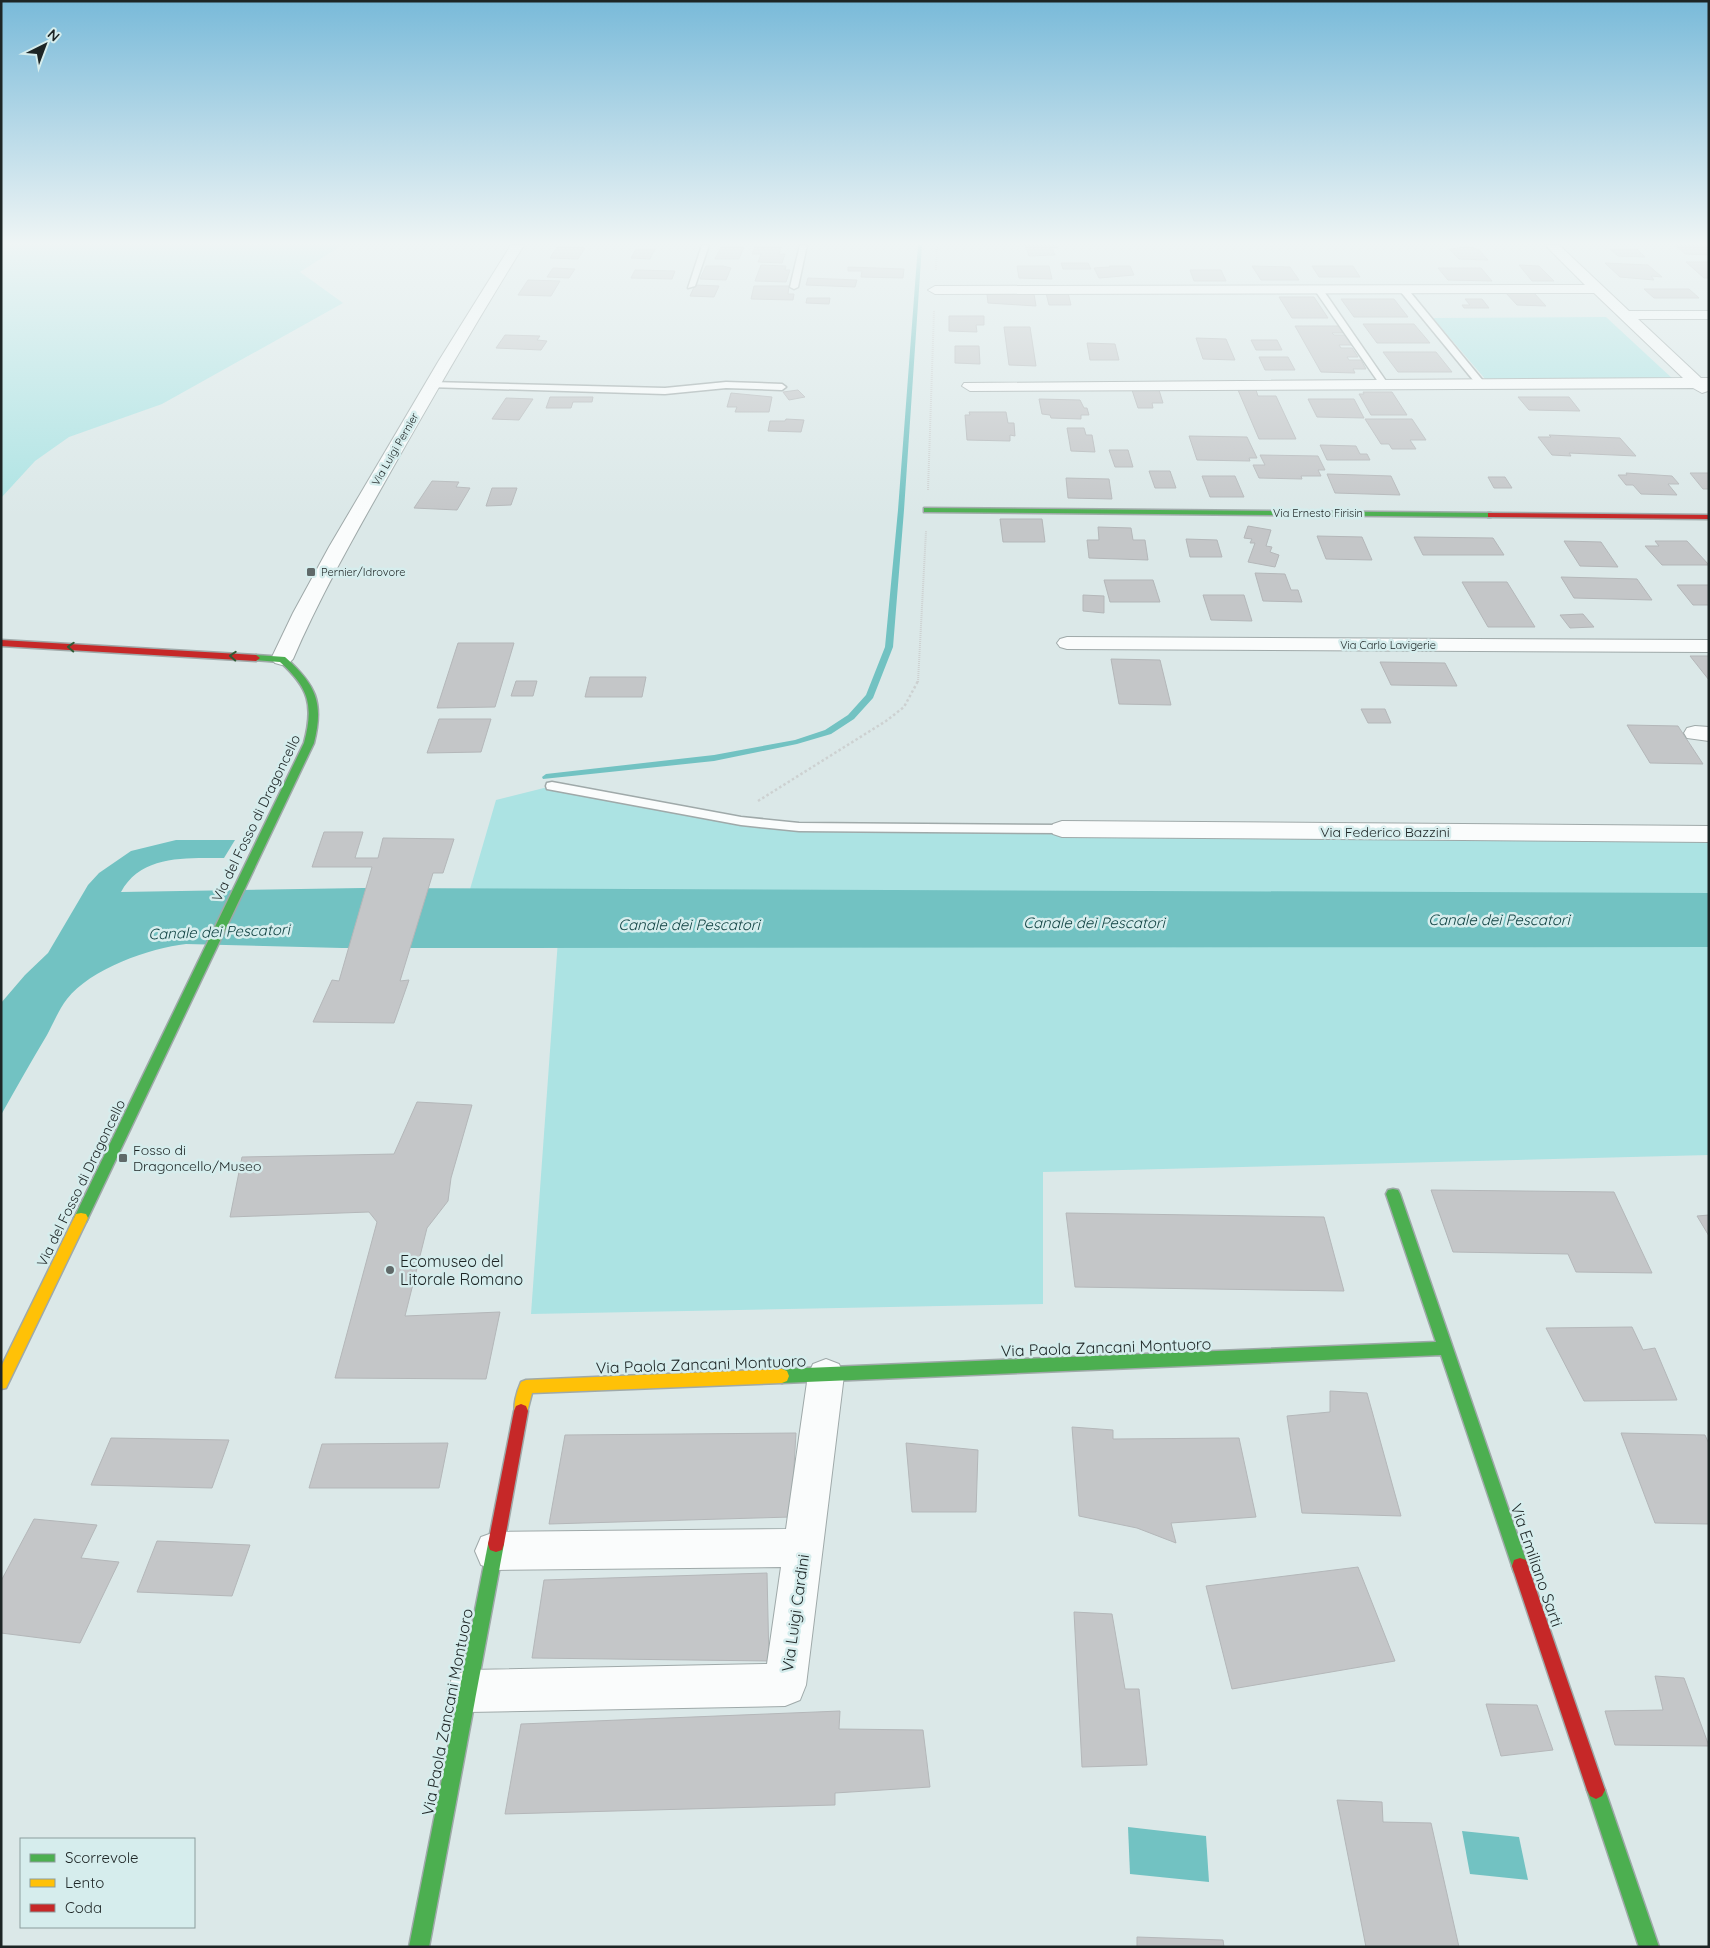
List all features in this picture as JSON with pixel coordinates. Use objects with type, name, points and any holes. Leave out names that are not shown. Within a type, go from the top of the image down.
[{"type":"street","name":"Via Luigi Pernier","points":[[282,659],[318,584],[461,336]]},
{"type":"street","points":[[1647,336],[1702,383],[1709,394]]},
{"type":"street","points":[[970,386],[1702,383]]},
{"type":"street","name":"Via Ernesto Firisin","points":[[927,510],[1709,517]]},
{"type":"street","points":[[1,643],[282,659]]},
{"type":"street","name":"Via Carlo Lavigerie","points":[[1067,643],[1709,646]]},
{"type":"street","name":"Via del Fosso di Dragoncello","points":[[1,1383],[314,731],[316,717],[312,691],[304,679],[282,659]]},
{"type":"street","name":"Via Federico Bazzini","points":[[1062,829],[1709,834]]},
{"type":"street","name":"Via Emiliano Sarti","points":[[1394,1194],[1649,1947]]},
{"type":"street","name":"Via Paola Zancani Montuoro","points":[[419,1947],[526,1387],[1447,1348]]},
{"type":"street","name":"Via Luigi Cardini","points":[[468,1690],[785,1685],[826,1375]]},
{"type":"street","points":[[495,1551],[803,1548]]},
{"type":"lane","points":[[1351,336],[1384,384]]},
{"type":"lane","points":[[1442,336],[1481,384]]},
{"type":"lane","points":[[432,385],[665,391],[726,385],[782,387]]},
{"type":"lane","points":[[552,786],[732,820],[800,827],[1062,829]]},
{"type":"path","points":[[752,805],[886,721],[904,707],[914,691],[921,668],[933,336]]},
{"type":"shaded area","points":[[1,336],[284,336],[162,404],[69,437],[35,461],[1,498]]},
{"type":"shaded area","points":[[1448,336],[1626,336],[1674,380],[1486,380]]},
{"type":"shaded area","points":[[552,786],[799,827],[1709,834],[1709,1155],[1043,1172],[1043,1304],[531,1314],[559,926],[459,927],[496,800]]},
{"type":"water","name":"Canale dei Pescatori","points":[[176,840],[235,840],[224,858],[181,859],[153,865],[140,871],[121,892],[363,888],[1709,893],[1709,947],[342,948],[186,944],[139,955],[105,969],[77,988],[61,1007],[1,1115],[1,1003],[25,975],[48,953],[88,885],[99,873],[131,851]]},
{"type":"water","points":[[1128,1827],[1206,1836],[1209,1882],[1130,1874]]},
{"type":"water","points":[[1462,1831],[1519,1837],[1528,1880],[1470,1874]]},
{"type":"building","points":[[504,336],[540,336],[537,340],[547,341],[541,350],[496,348]]},
{"type":"building","points":[[1005,336],[1031,336],[1036,366],[1009,365]]},
{"type":"building","points":[[1301,336],[1348,336],[1353,345],[1339,345],[1341,348],[1352,348],[1358,357],[1347,357],[1349,360],[1361,360],[1366,369],[1353,369],[1355,373],[1321,372]]},
{"type":"building","points":[[1372,336],[1424,336],[1430,343],[1377,343]]},
{"type":"building","points":[[1196,338],[1226,339],[1235,360],[1203,359]]},
{"type":"building","points":[[1251,340],[1277,340],[1282,350],[1256,350]]},
{"type":"building","points":[[1087,343],[1115,344],[1119,360],[1090,360]]},
{"type":"building","points":[[955,346],[979,346],[980,364],[955,363]]},
{"type":"building","points":[[1383,352],[1436,352],[1452,372],[1398,372]]},
{"type":"building","points":[[1259,357],[1288,357],[1295,370],[1265,370]]},
{"type":"building","points":[[798,390],[805,397],[789,400],[783,392]]},
{"type":"building","points":[[1132,390],[1159,390],[1163,403],[1152,403],[1153,408],[1138,408]]},
{"type":"building","points":[[1238,390],[1256,390],[1258,396],[1276,396],[1296,439],[1259,439]]},
{"type":"building","points":[[1363,392],[1392,392],[1407,415],[1371,415],[1359,394],[1364,394]]},
{"type":"building","points":[[731,393],[772,397],[769,412],[735,412],[737,407],[727,407]]},
{"type":"building","points":[[550,397],[593,397],[592,402],[573,402],[571,408],[546,408]]},
{"type":"building","points":[[1518,397],[1569,397],[1580,411],[1529,410]]},
{"type":"building","points":[[506,398],[533,399],[519,420],[492,419]]},
{"type":"building","points":[[1039,399],[1080,400],[1084,408],[1087,408],[1089,415],[1081,415],[1081,419],[1051,418],[1050,415],[1042,414]]},
{"type":"building","points":[[1308,399],[1354,399],[1364,418],[1317,417]]},
{"type":"building","points":[[969,412],[1006,412],[1008,423],[1014,423],[1015,436],[1010,435],[1010,441],[967,440],[965,415],[970,415]]},
{"type":"building","points":[[786,419],[804,420],[801,432],[768,431],[770,421],[785,421]]},
{"type":"building","points":[[1365,419],[1412,419],[1426,440],[1410,440],[1416,449],[1392,449],[1389,444],[1381,444]]},
{"type":"building","points":[[1067,428],[1084,428],[1086,435],[1092,435],[1095,452],[1071,451]]},
{"type":"building","points":[[1549,435],[1620,438],[1636,456],[1569,453],[1571,456],[1552,455],[1538,437],[1551,437]]},
{"type":"building","points":[[1189,436],[1247,437],[1257,458],[1249,458],[1250,461],[1197,460]]},
{"type":"building","points":[[1320,445],[1356,446],[1360,454],[1367,454],[1370,460],[1327,460]]},
{"type":"building","points":[[1109,450],[1128,450],[1133,467],[1115,467]]},
{"type":"building","points":[[1260,455],[1318,456],[1325,470],[1318,470],[1321,476],[1301,476],[1302,479],[1259,478],[1253,465],[1265,465]]},
{"type":"building","points":[[1149,471],[1170,471],[1176,488],[1155,488]]},
{"type":"building","points":[[1626,473],[1672,476],[1679,484],[1668,484],[1677,495],[1641,494],[1633,485],[1626,485],[1618,475],[1627,475]]},
{"type":"building","points":[[1690,473],[1709,473],[1709,489],[1703,489]]},
{"type":"building","points":[[1327,474],[1391,476],[1400,495],[1335,493]]},
{"type":"building","points":[[1202,476],[1235,476],[1244,497],[1210,497]]},
{"type":"building","points":[[1488,477],[1505,477],[1512,488],[1494,488]]},
{"type":"building","points":[[1066,478],[1109,479],[1112,499],[1068,498]]},
{"type":"building","points":[[432,481],[459,482],[456,487],[470,488],[457,510],[414,508]]},
{"type":"building","points":[[492,488],[517,488],[511,505],[486,506]]},
{"type":"building","points":[[1000,519],[1042,519],[1045,542],[1003,542]]},
{"type":"building","points":[[1248,526],[1271,530],[1266,546],[1272,547],[1270,552],[1279,555],[1275,567],[1248,562],[1255,543],[1250,543],[1252,539],[1244,538]]},
{"type":"building","points":[[1098,527],[1131,528],[1133,540],[1145,540],[1148,560],[1089,558],[1087,540],[1099,540]]},
{"type":"building","points":[[1317,536],[1362,537],[1372,560],[1326,559]]},
{"type":"building","points":[[1414,537],[1493,538],[1504,555],[1423,555]]},
{"type":"building","points":[[1186,539],[1217,540],[1222,557],[1190,557]]},
{"type":"building","points":[[1564,541],[1601,542],[1618,567],[1580,566]]},
{"type":"building","points":[[1655,541],[1687,541],[1709,565],[1662,565],[1645,546],[1659,546]]},
{"type":"building","points":[[1255,573],[1285,574],[1291,590],[1298,590],[1302,602],[1263,601]]},
{"type":"building","points":[[1561,577],[1637,579],[1652,600],[1574,598]]},
{"type":"building","points":[[1104,580],[1153,580],[1160,602],[1110,602]]},
{"type":"building","points":[[1462,582],[1507,582],[1535,627],[1488,627]]},
{"type":"building","points":[[1677,585],[1709,585],[1709,605],[1693,605]]},
{"type":"building","points":[[1083,595],[1104,596],[1104,613],[1083,611]]},
{"type":"building","points":[[1203,595],[1244,595],[1252,621],[1211,620]]},
{"type":"building","points":[[1583,614],[1594,627],[1570,628],[1560,615]]},
{"type":"building","points":[[458,643],[514,643],[495,707],[437,708]]},
{"type":"building","points":[[1690,656],[1709,656],[1709,680]]},
{"type":"building","points":[[1111,659],[1160,660],[1171,705],[1119,704]]},
{"type":"building","points":[[1380,662],[1445,663],[1457,686],[1391,685]]},
{"type":"building","points":[[590,677],[646,677],[642,697],[585,697]]},
{"type":"building","points":[[516,681],[537,681],[533,696],[511,696]]},
{"type":"building","points":[[1361,709],[1385,709],[1391,723],[1368,723]]},
{"type":"building","points":[[439,719],[491,719],[481,752],[427,753]]},
{"type":"building","points":[[1627,725],[1678,726],[1703,764],[1650,763]]},
{"type":"building","points":[[324,832],[363,832],[355,858],[378,858],[383,838],[454,839],[443,873],[433,873],[400,981],[409,980],[394,1023],[313,1022],[332,980],[339,981],[372,867],[312,867]]},
{"type":"building","name":"Ecomuseo del Litorale Romano","points":[[417,1102],[472,1105],[451,1178],[448,1201],[427,1228],[405,1316],[500,1312],[486,1379],[335,1378],[377,1222],[369,1212],[230,1217],[242,1157],[394,1154]]},
{"type":"building","points":[[1431,1190],[1614,1192],[1652,1273],[1576,1272],[1568,1254],[1453,1252]]},
{"type":"building","points":[[1066,1213],[1324,1217],[1344,1291],[1075,1287]]},
{"type":"building","points":[[1709,1215],[1709,1236],[1697,1216]]},
{"type":"building","points":[[1632,1327],[1643,1350],[1655,1348],[1677,1400],[1584,1401],[1546,1328]]},
{"type":"building","points":[[1330,1391],[1367,1393],[1401,1516],[1302,1513],[1287,1416],[1330,1412]]},
{"type":"building","points":[[1072,1427],[1113,1430],[1113,1439],[1239,1438],[1256,1517],[1171,1523],[1176,1543],[1137,1528],[1079,1516]]},
{"type":"building","points":[[796,1433],[791,1517],[549,1524],[565,1435]]},
{"type":"building","points":[[1621,1433],[1705,1435],[1709,1444],[1709,1524],[1655,1523]]},
{"type":"building","points":[[111,1438],[229,1440],[212,1488],[91,1485]]},
{"type":"building","points":[[448,1443],[439,1488],[309,1488],[322,1444]]},
{"type":"building","points":[[906,1443],[978,1450],[976,1512],[912,1512]]},
{"type":"building","points":[[34,1519],[97,1525],[81,1558],[119,1562],[80,1643],[1,1633],[1,1581]]},
{"type":"building","points":[[157,1541],[250,1545],[232,1596],[137,1592]]},
{"type":"building","points":[[1358,1567],[1395,1661],[1232,1689],[1206,1586]]},
{"type":"building","points":[[767,1573],[769,1661],[532,1658],[544,1580]]},
{"type":"building","points":[[1074,1612],[1112,1614],[1125,1689],[1139,1689],[1147,1765],[1082,1767]]},
{"type":"building","points":[[1655,1676],[1684,1678],[1709,1746],[1615,1745],[1605,1711],[1663,1710]]},
{"type":"building","points":[[1486,1704],[1537,1705],[1553,1750],[1501,1756]]},
{"type":"building","points":[[840,1711],[839,1729],[923,1730],[930,1787],[835,1793],[835,1805],[505,1814],[521,1724]]},
{"type":"building","points":[[1337,1800],[1382,1802],[1383,1822],[1431,1823],[1459,1947],[1366,1947]]},
{"type":"building","points":[[1137,1937],[1223,1940],[1224,1947],[1137,1947]]},
{"type":"waterway","points":[[546,777],[714,758],[797,742],[828,732],[851,717],[870,696],[889,647],[913,336]]},
{"type":"traffic: fast","points":[[927,510],[1491,515]]},
{"type":"traffic: fast","points":[[81,1218],[309,743],[313,729],[314,706],[307,686],[293,668],[282,659],[256,658]]},
{"type":"traffic: fast","points":[[1393,1194],[1520,1566]]},
{"type":"traffic: fast","points":[[782,1376],[1447,1348]]},
{"type":"traffic: fast","points":[[419,1947],[496,1544]]},
{"type":"traffic: fast","points":[[1596,1790],[1649,1947]]},
{"type":"traffic: slow","points":[[1,1383],[81,1218]]},
{"type":"traffic: slow","points":[[521,1411],[526,1387],[782,1376]]},
{"type":"traffic: jam","points":[[1491,515],[1709,517]]},
{"type":"traffic: jam","points":[[1,643],[256,658]]},
{"type":"traffic: jam","points":[[496,1544],[521,1411]]},
{"type":"traffic: jam","points":[[1520,1566],[1596,1790]]},
{"type":"place","name":"Pernier/Idrovore","points":[[311,572]]},
{"type":"place","name":"Fosso di Dragoncello/Museo","points":[[123,1158]]},
{"type":"place","name":"Ecomuseo del Litorale Romano","points":[[390,1270]]}]
